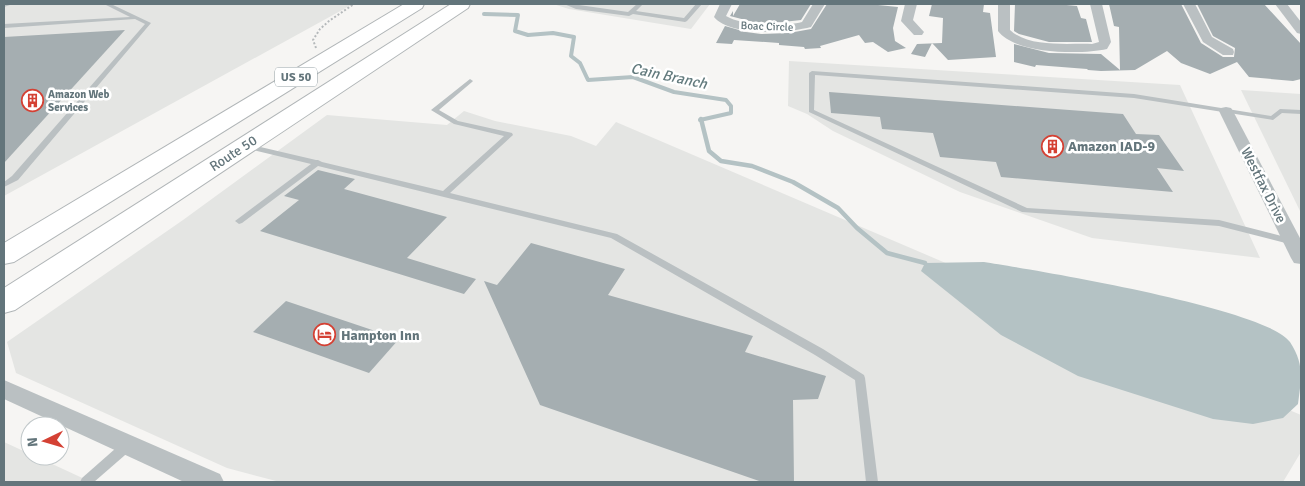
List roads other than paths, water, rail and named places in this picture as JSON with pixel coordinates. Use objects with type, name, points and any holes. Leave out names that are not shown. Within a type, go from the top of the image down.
[{"type":"highway","name":"US 50","points":[[4,255],[416,4]]},
{"type":"highway","name":"Route 50","points":[[4,302],[462,4]]},
{"type":"street","name":"Boac Circle","points":[[726,4],[720,12],[720,17],[726,22],[738,25],[789,28],[808,24],[819,4]]},
{"type":"street","points":[[911,4],[907,20],[918,32]]},
{"type":"street","points":[[1004,4],[1004,31],[1010,38],[1027,44],[1092,48],[1102,46],[1105,42],[1096,4]]},
{"type":"street","points":[[1188,4],[1207,39],[1228,52]]},
{"type":"street","points":[[1281,4],[1301,30]]},
{"type":"street","name":"Westfax Drive","points":[[1226,111],[1299,249]]},
{"type":"street","points":[[4,389],[211,482]]},
{"type":"lane","points":[[4,5],[10,4]]},
{"type":"lane","points":[[4,185],[14,178],[148,23],[107,4]]},
{"type":"lane","points":[[567,4],[576,7],[685,20],[698,4]]},
{"type":"lane","points":[[631,13],[640,4]]},
{"type":"lane","points":[[4,26],[136,18]]},
{"type":"lane","points":[[1299,249],[1219,223],[1025,210],[811,111],[812,73],[1134,96],[1273,118],[1280,111],[1301,112]]},
{"type":"lane","points":[[444,194],[509,135],[456,123],[434,110],[470,81]]},
{"type":"lane","points":[[245,145],[614,236],[819,352],[860,378],[872,482]]},
{"type":"lane","points":[[239,221],[318,162]]},
{"type":"lane","points":[[86,482],[128,445]]},
{"type":"waterway","name":"Cain Branch","points":[[484,14],[518,15],[515,31],[528,35],[553,33],[574,37],[571,56],[580,63],[588,80],[633,77],[674,92],[726,100],[731,106],[731,113],[701,120]]},
{"type":"waterway","name":"Cain Branch","points":[[701,120],[709,151],[721,161],[752,166],[793,182],[838,208],[857,228],[887,253],[925,263]]},
{"type":"place","name":"Amazon Web Services","points":[[32,100]]},
{"type":"place","name":"Amazon IAD-9","points":[[1052,146]]},
{"type":"place","name":"Hampton Inn","points":[[325,335]]}]
